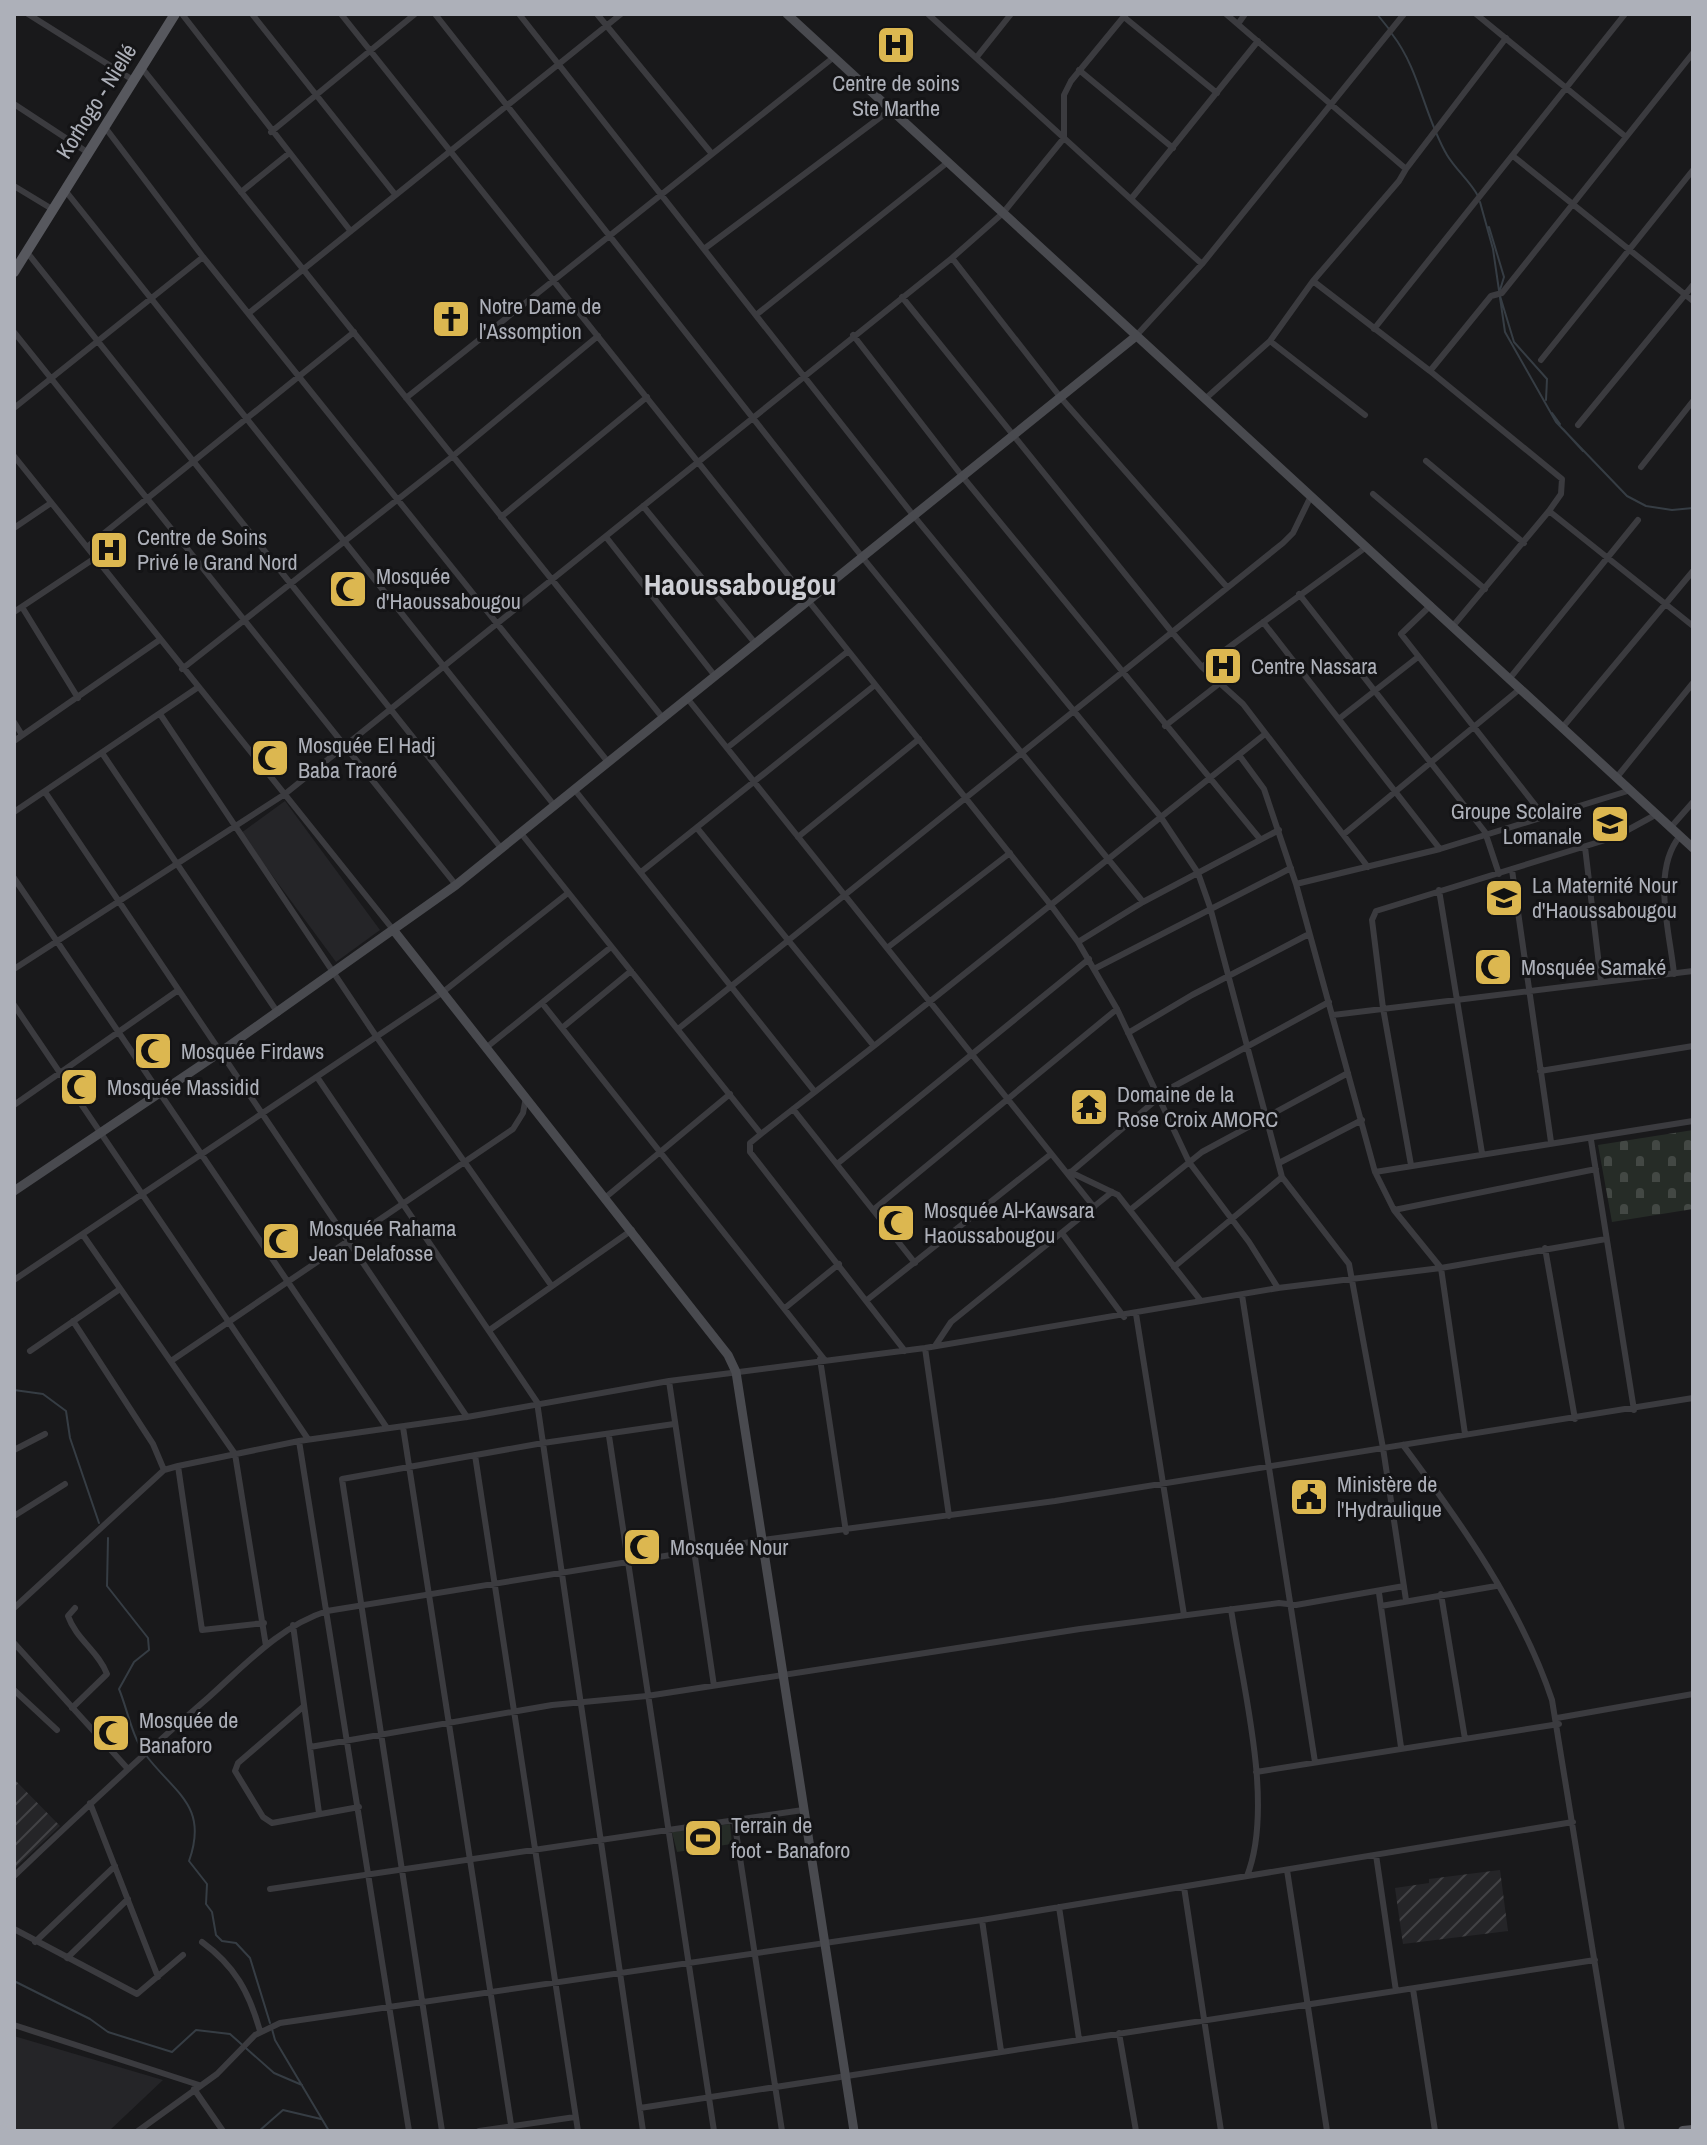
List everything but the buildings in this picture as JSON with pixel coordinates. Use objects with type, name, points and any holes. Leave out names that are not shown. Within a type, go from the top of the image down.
[{"type":"main road","name":"Korhogo - Niellé","points":[[14,272],[175,14]]},
{"type":"main road","points":[[1683,2131],[1693,2130]]},
{"type":"street","points":[[28,14],[133,80]]},
{"type":"street","points":[[182,14],[349,229]]},
{"type":"street","points":[[252,14],[394,193]]},
{"type":"street","points":[[341,14],[847,652],[967,798],[1078,942],[1117,1009],[1189,1162],[1278,1288]]},
{"type":"street","points":[[271,132],[415,14]]},
{"type":"street","points":[[435,14],[863,558],[1143,902]]},
{"type":"street","points":[[519,14],[913,515],[1160,816],[1198,873],[1210,907],[1282,1177],[1347,1262],[1353,1280],[1406,1600]]},
{"type":"street","points":[[597,14],[712,154]]},
{"type":"street","points":[[249,313],[349,229],[621,14]]},
{"type":"street","points":[[787,14],[1693,848]]},
{"type":"street","points":[[928,14],[1202,264]]},
{"type":"street","points":[[976,58],[1011,14]]},
{"type":"street","points":[[1226,14],[1406,169]]},
{"type":"street","points":[[1238,24],[1245,14]]},
{"type":"street","points":[[1476,14],[1626,137]]},
{"type":"street","points":[[1374,329],[1625,14]]},
{"type":"street","points":[[14,969],[285,794],[952,258],[1003,213],[1064,138],[1064,95],[1079,70],[1125,15],[1217,93]]},
{"type":"street","points":[[14,1191],[395,932],[1135,337],[1202,264],[1402,16]]},
{"type":"street","points":[[1205,399],[1270,341],[1313,281],[1406,169],[1506,38]]},
{"type":"street","points":[[1131,199],[1258,41]]},
{"type":"street","points":[[1430,371],[1491,296],[1500,293],[1693,53]]},
{"type":"street","points":[[406,398],[834,57]]},
{"type":"street","points":[[141,67],[662,717]]},
{"type":"street","points":[[1079,70],[1173,148]]},
{"type":"street","points":[[14,104],[87,152]]},
{"type":"street","points":[[704,249],[890,110]]},
{"type":"street","points":[[104,126],[203,257],[608,762]]},
{"type":"street","points":[[241,192],[288,154]]},
{"type":"street","points":[[1513,156],[1693,301]]},
{"type":"street","points":[[756,315],[948,162]]},
{"type":"street","points":[[1541,360],[1693,170]]},
{"type":"street","points":[[14,186],[52,209]]},
{"type":"street","points":[[64,189],[554,805]]},
{"type":"street","points":[[26,251],[501,848]]},
{"type":"street","points":[[14,408],[203,257]]},
{"type":"street","points":[[952,258],[1061,398],[1227,587]]},
{"type":"street","points":[[1313,281],[1562,479],[1561,494],[1549,511],[1453,626]]},
{"type":"street","points":[[1578,425],[1693,285]]},
{"type":"street","points":[[902,297],[1171,631],[1202,667],[1243,704],[1368,867]]},
{"type":"street","points":[[14,332],[456,885]]},
{"type":"street","points":[[87,547],[354,332]]},
{"type":"street","points":[[853,335],[962,476],[1260,839]]},
{"type":"street","points":[[182,669],[453,456],[598,336]]},
{"type":"street","points":[[1270,341],[1365,415]]},
{"type":"street","points":[[501,517],[647,397]]},
{"type":"street","points":[[1641,467],[1693,401]]},
{"type":"street","points":[[14,456],[158,641],[285,794],[526,1096],[728,1355],[736,1372],[854,2131]]},
{"type":"street","points":[[1426,461],[1524,543]]},
{"type":"street","points":[[1373,494],[1485,589]]},
{"type":"street","points":[[678,1029],[846,897],[1293,533],[1311,496]]},
{"type":"street","points":[[14,528],[51,503]]},
{"type":"street","points":[[643,506],[755,643]]},
{"type":"street","points":[[1549,511],[1693,626]]},
{"type":"street","points":[[1510,678],[1638,520]]},
{"type":"street","points":[[606,537],[715,676]]},
{"type":"street","points":[[1202,667],[1366,547]]},
{"type":"street","points":[[14,612],[95,558]]},
{"type":"street","points":[[1562,728],[1693,571]]},
{"type":"street","points":[[1299,594],[1485,832],[1499,874]]},
{"type":"street","points":[[1431,605],[1401,634],[1543,815]]},
{"type":"street","points":[[22,607],[78,698]]},
{"type":"street","points":[[1263,622],[1440,849]]},
{"type":"street","points":[[14,741],[158,641]]},
{"type":"street","points":[[727,748],[847,652]]},
{"type":"street","points":[[1340,718],[1418,657]]},
{"type":"street","points":[[1165,726],[1220,683]]},
{"type":"street","points":[[1617,777],[1693,683]]},
{"type":"street","points":[[641,872],[875,685]]},
{"type":"street","points":[[14,812],[197,688]]},
{"type":"street","points":[[1344,834],[1521,688]]},
{"type":"street","points":[[687,698],[1094,1207]]},
{"type":"street","points":[[160,714],[376,1036],[551,1285]]},
{"type":"street","points":[[14,722],[22,735]]},
{"type":"street","points":[[905,1351],[750,1152],[750,1143],[931,1002],[1107,856],[1265,734]]},
{"type":"street","points":[[798,837],[919,739]]},
{"type":"street","points":[[102,753],[278,1013]]},
{"type":"street","points":[[1239,755],[1264,789],[1279,830],[1375,1172],[1394,1210],[1441,1268],[1465,1434]]},
{"type":"street","points":[[574,789],[815,1092]]},
{"type":"street","points":[[1296,884],[1440,849],[1485,832],[1631,790]]},
{"type":"street","points":[[45,792],[467,1417]]},
{"type":"street","points":[[1671,827],[1693,802]]},
{"type":"street","points":[[1411,1165],[1383,1008],[1372,920],[1376,911],[1621,835],[1657,814]]},
{"type":"street","points":[[697,828],[874,1046]]},
{"type":"street","points":[[1078,942],[1143,902],[1279,830]]},
{"type":"street","points":[[520,832],[761,1134]]},
{"type":"street","points":[[1674,974],[1665,877],[1670,853],[1680,836]]},
{"type":"street","points":[[1585,847],[1601,982]]},
{"type":"street","points":[[887,948],[1010,853]]},
{"type":"street","points":[[1094,969],[1291,868]]},
{"type":"street","points":[[1512,870],[1526,990],[1551,1142]]},
{"type":"street","points":[[14,878],[387,1428]]},
{"type":"street","points":[[1439,890],[1482,1153]]},
{"type":"street","points":[[14,1280],[443,992],[568,893]]},
{"type":"street","points":[[1128,1033],[1309,934]]},
{"type":"street","points":[[487,1047],[611,947]]},
{"type":"street","points":[[837,1164],[1089,959]]},
{"type":"street","points":[[562,1028],[631,971]]},
{"type":"street","points":[[1333,1015],[1693,971]]},
{"type":"street","points":[[14,1105],[177,991]]},
{"type":"street","points":[[1071,1172],[1157,1098],[1329,1002]]},
{"type":"street","points":[[542,1003],[785,1308],[822,1359],[846,1532]]},
{"type":"street","points":[[14,1005],[308,1439]]},
{"type":"street","points":[[873,1210],[1117,1009]]},
{"type":"street","points":[[1540,1071],[1693,1046]]},
{"type":"street","points":[[1130,1210],[1189,1162],[1348,1073]]},
{"type":"street","points":[[317,1077],[491,1329],[537,1402],[643,2131]]},
{"type":"street","points":[[606,1197],[730,1094]]},
{"type":"street","points":[[171,1361],[513,1129],[523,1113],[526,1096]]},
{"type":"street","points":[[793,1109],[915,1263]]},
{"type":"street","points":[[1279,1163],[1362,1120]]},
{"type":"street","points":[[1375,1172],[1551,1142],[1591,1140],[1693,1121]]},
{"type":"street","points":[[1591,1140],[1634,1410]]},
{"type":"street","points":[[867,1300],[1051,1154]]},
{"type":"street","points":[[1063,1169],[1112,1192],[1130,1210],[1201,1301]]},
{"type":"street","points":[[1394,1210],[1596,1169]]},
{"type":"street","points":[[1174,1267],[1282,1177]]},
{"type":"street","points":[[934,1347],[951,1322],[1112,1192]]},
{"type":"street","points":[[491,1329],[632,1230]]},
{"type":"street","points":[[1062,1233],[1124,1317]]},
{"type":"street","points":[[83,1235],[235,1454],[266,1646]]},
{"type":"street","points":[[14,1608],[164,1470],[178,1466],[308,1439],[467,1417],[537,1402],[669,1381],[934,1347],[1124,1317],[1278,1288],[1441,1268],[1606,1239]]},
{"type":"street","points":[[1545,1248],[1575,1419]]},
{"type":"street","points":[[785,1308],[839,1264]]},
{"type":"street","points":[[30,1351],[120,1289]]},
{"type":"street","points":[[1242,1295],[1315,1762]]},
{"type":"street","points":[[1136,1314],[1184,1615]]},
{"type":"street","points":[[73,1321],[153,1444],[164,1470]]},
{"type":"street","points":[[925,1348],[949,1516]]},
{"type":"street","points":[[669,1381],[714,1686]]},
{"type":"street","points":[[14,1876],[90,1803],[266,1646],[293,1625],[327,1611],[763,1540],[846,1532],[1162,1484],[1465,1434],[1634,1410],[1693,1398]]},
{"type":"street","points":[[442,2131],[342,1479],[409,1465],[674,1424]]},
{"type":"street","points":[[403,1427],[488,1994],[512,2128]]},
{"type":"street","points":[[14,1450],[45,1434]]},
{"type":"street","points":[[609,1436],[714,2131]]},
{"type":"street","points":[[299,1441],[409,2131]]},
{"type":"street","points":[[1403,1445],[1469,1536],[1545,1681],[1558,1721],[1622,2131]]},
{"type":"street","points":[[475,1455],[578,2131]]},
{"type":"street","points":[[178,1466],[202,1630],[264,1623]]},
{"type":"street","points":[[14,1516],[65,1484]]},
{"type":"street","points":[[310,1747],[515,1711],[647,1696],[1184,1615],[1379,1593],[1404,1586]]},
{"type":"street","points":[[1381,1606],[1496,1586]]},
{"type":"street","points":[[1379,1593],[1401,1747]]},
{"type":"street","points":[[1441,1594],[1465,1739]]},
{"type":"street","points":[[72,1708],[107,1674],[102,1660],[71,1626],[68,1616],[75,1608]]},
{"type":"street","points":[[1231,1609],[1256,1772],[1258,1837],[1247,1876]]},
{"type":"street","points":[[293,1625],[319,1813]]},
{"type":"street","points":[[14,1643],[128,1769]]},
{"type":"street","points":[[14,1690],[57,1730]]},
{"type":"street","points":[[1256,1772],[1465,1739],[1693,1694]]},
{"type":"street","points":[[304,1706],[238,1763],[235,1771],[268,1821],[359,1807]]},
{"type":"street","points":[[90,1803],[158,1977]]},
{"type":"street","points":[[270,1889],[803,1810]]},
{"type":"street","points":[[734,1819],[782,2131]]},
{"type":"street","points":[[138,2131],[217,2074],[260,2031],[280,2023],[982,1920],[1573,1822]]},
{"type":"street","points":[[1376,1855],[1396,1991]]},
{"type":"street","points":[[35,1942],[115,1866]]},
{"type":"street","points":[[1287,1870],[1327,2131]]},
{"type":"street","points":[[1184,1887],[1221,2131]]},
{"type":"street","points":[[67,1958],[128,1899]]},
{"type":"street","points":[[1059,1907],[1079,2039]]},
{"type":"street","points":[[982,1920],[1001,2051]]},
{"type":"street","points":[[14,1929],[137,1994],[183,1955]]},
{"type":"street","points":[[202,1942],[236,1973],[252,2004],[260,2031]]},
{"type":"street","points":[[640,2108],[1595,1960]]},
{"type":"street","points":[[1413,1989],[1435,2131]]},
{"type":"street","points":[[14,2025],[196,2087],[223,2131]]},
{"type":"street","points":[[1119,2033],[1136,2131]]},
{"type":"street","points":[[479,2131],[575,2117]]},
{"type":"shaded area","points":[[285,801],[380,930],[336,962],[241,833]]},
{"type":"shaded area","points":[[14,1779],[60,1826],[14,1869]]},
{"type":"shaded area","points":[[1500,1870],[1508,1931],[1403,1944],[1395,1888],[1429,1883],[1429,1879]]},
{"type":"shaded area","points":[[14,2036],[163,2080],[109,2131],[14,2131]]},
{"type":"green space","points":[[1693,1130],[1693,1209],[1612,1222],[1598,1145]]},
{"type":"green space","name":"Terrain de foot - Banaforo","points":[[730,1824],[732,1844],[677,1852],[672,1832]]},
{"type":"waterway","points":[[1377,14],[1389,29]]},
{"type":"waterway","points":[[1392,34],[1416,78],[1439,140],[1478,196]]},
{"type":"waterway","points":[[1480,202],[1493,249],[1505,332],[1556,422],[1627,496],[1646,506],[1672,510],[1693,508]]},
{"type":"waterway","points":[[1489,227],[1504,277],[1500,290]]},
{"type":"waterway","points":[[1500,296],[1514,342],[1547,379],[1546,400]]},
{"type":"waterway","points":[[1552,413],[1560,424]]},
{"type":"waterway","points":[[1563,429],[1583,451]]},
{"type":"waterway","points":[[14,1390],[43,1394],[66,1411],[70,1438],[99,1523]]},
{"type":"waterway","points":[[108,1538],[107,1586],[148,1638],[149,1650],[134,1662],[119,1689],[133,1731],[140,1747],[177,1790],[192,1813],[195,1826],[189,1861],[207,1884],[206,1904],[212,1912],[216,1935],[222,1941],[236,1943],[250,1958],[270,2023]]},
{"type":"waterway","points":[[14,1981],[90,2019],[108,2032],[172,2052],[196,2030],[230,2034],[274,2073],[302,2085]]},
{"type":"waterway","points":[[272,2029],[275,2040],[329,2131]]},
{"type":"waterway","points":[[259,2131],[283,2110],[321,2119]]},
{"type":"place","name":"Centre de soins Ste Marthe","points":[[896,45]]},
{"type":"place","name":"Notre Dame de l'Assomption","points":[[451,319]]},
{"type":"place","name":"Centre de Soins Privé le Grand Nord","points":[[109,550]]},
{"type":"place","name":"Mosquée d'Haoussabougou","points":[[348,589]]},
{"type":"place","name":"Centre Nassara","points":[[1223,666]]},
{"type":"place","name":"Mosquée El Hadj Baba Traoré","points":[[270,758]]},
{"type":"place","name":"Groupe Scolaire Lomanale","points":[[1610,824]]},
{"type":"place","name":"La Maternité Nour d'Haoussabougou","points":[[1504,898]]},
{"type":"place","name":"Mosquée Samaké","points":[[1493,967]]},
{"type":"place","name":"Mosquée Firdaws","points":[[153,1051]]},
{"type":"place","name":"Mosquée Massidid","points":[[79,1087]]},
{"type":"place","name":"Domaine de la Rose Croix AMORC","points":[[1089,1107]]},
{"type":"place","name":"Mosquée Al-Kawsara Haoussabougou","points":[[896,1223]]},
{"type":"place","name":"Mosquée Rahama Jean Delafosse","points":[[281,1241]]},
{"type":"place","name":"Ministère de l'Hydraulique","points":[[1309,1497]]},
{"type":"place","name":"Mosquée Nour","points":[[642,1547]]},
{"type":"place","name":"Mosquée de Banaforo","points":[[111,1733]]},
{"type":"place","name":"Terrain de foot - Banaforo","points":[[703,1838]]},
{"type":"district","name":"Haoussabougou","points":[[740,585]]}]
